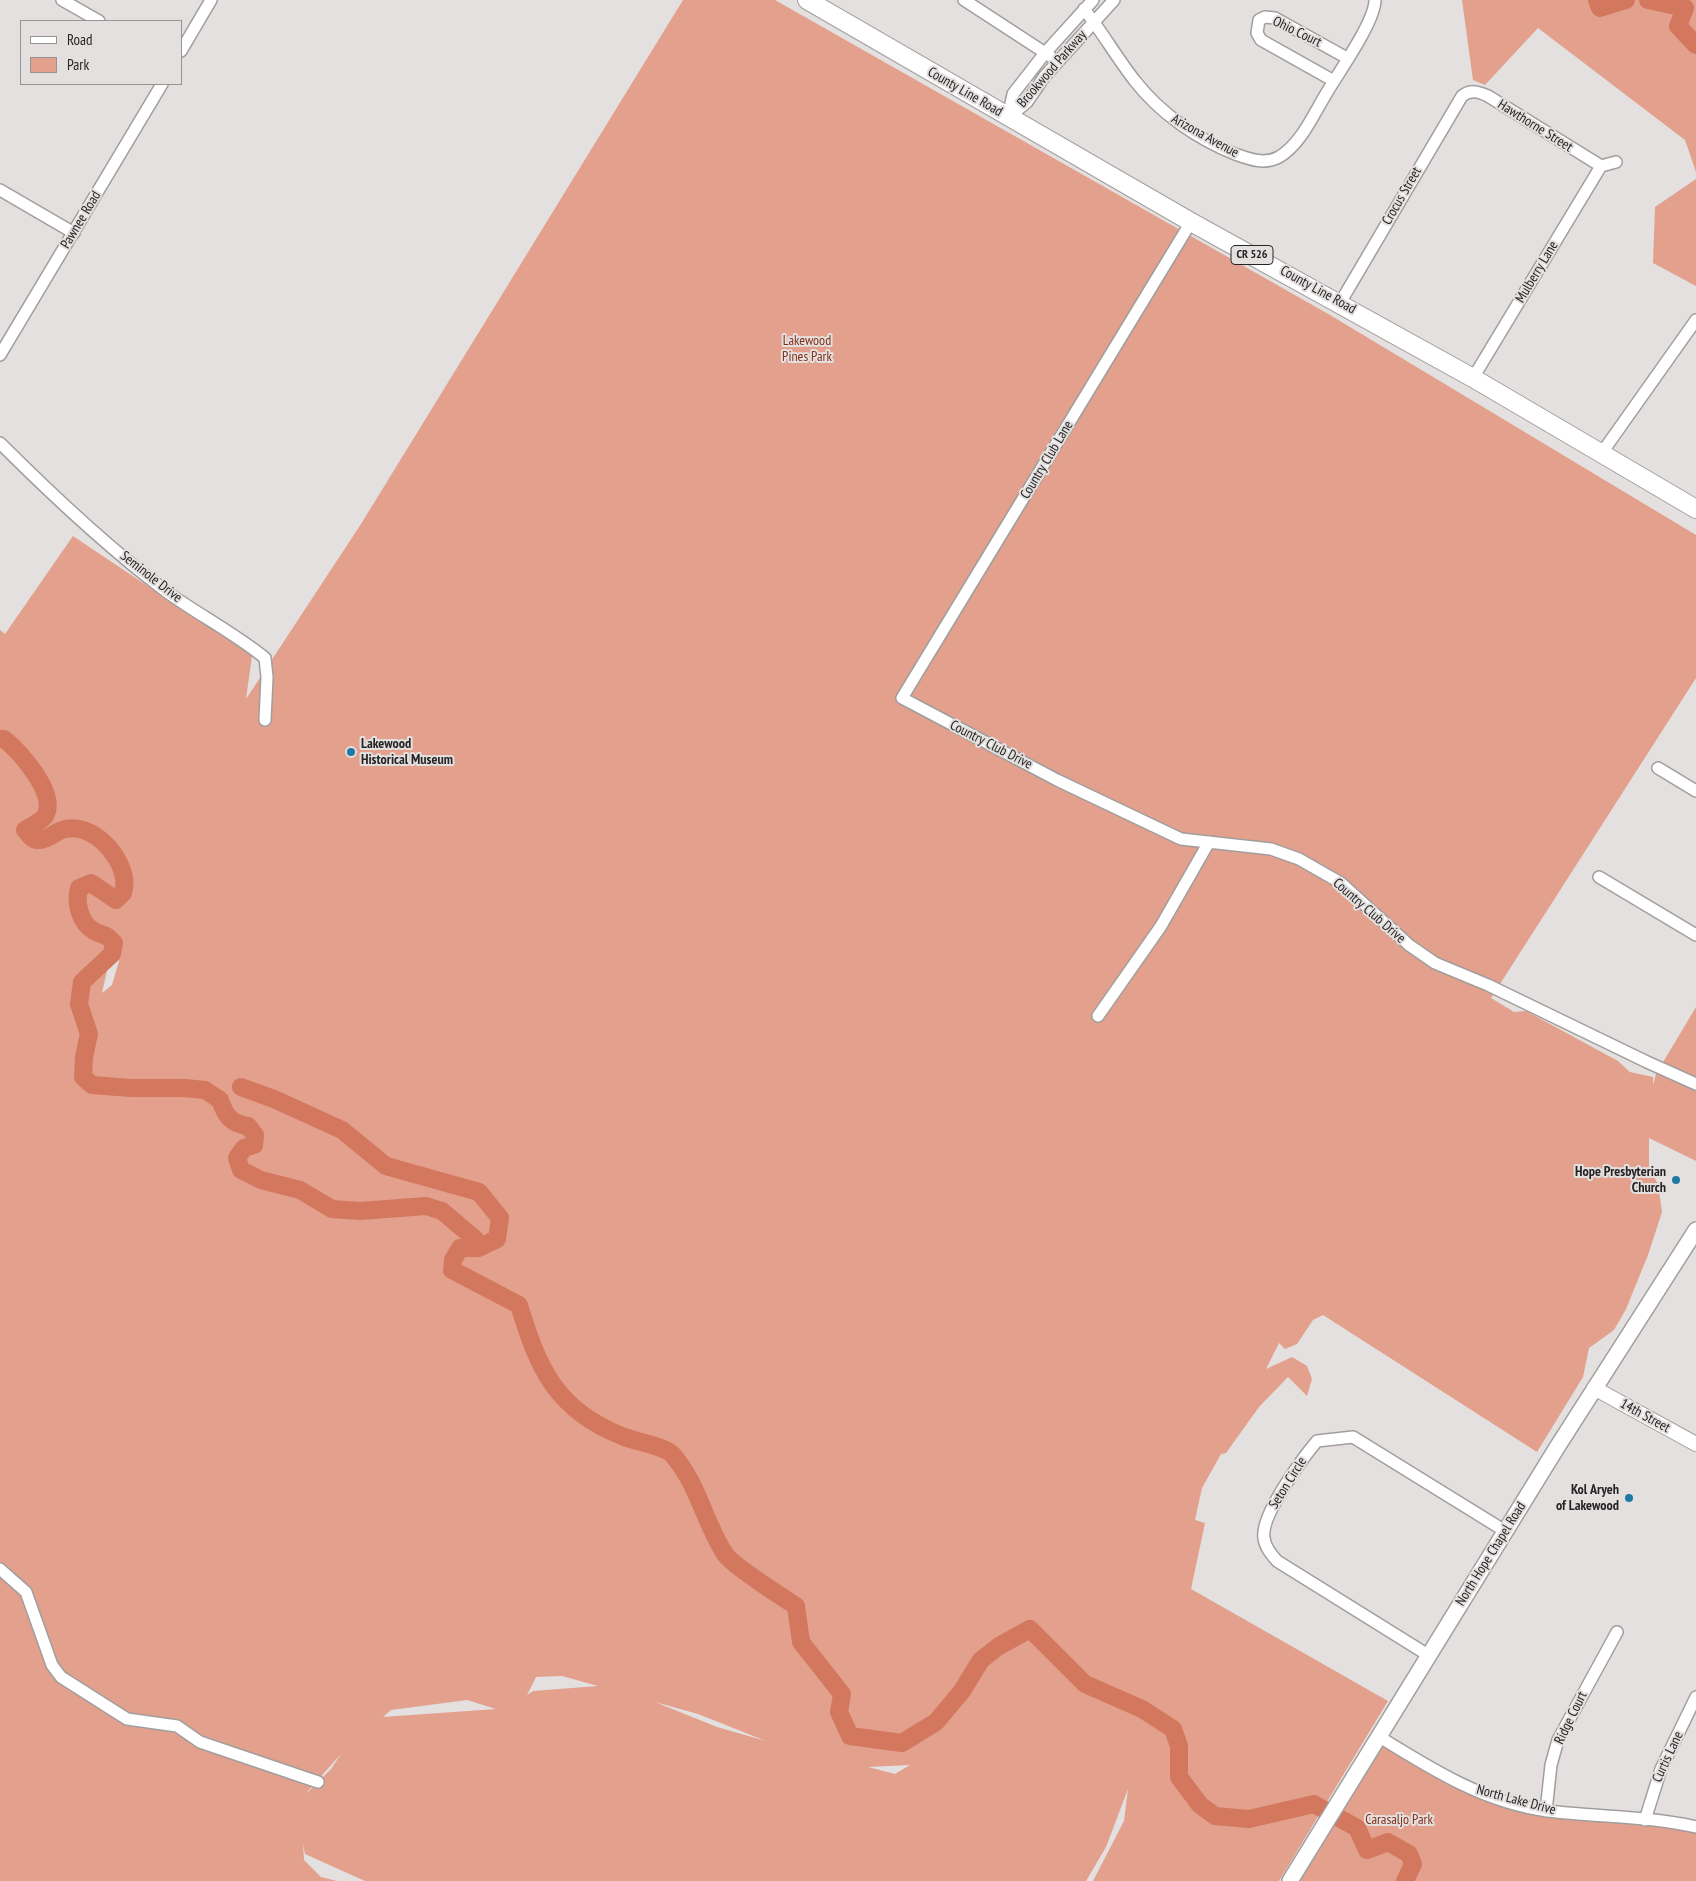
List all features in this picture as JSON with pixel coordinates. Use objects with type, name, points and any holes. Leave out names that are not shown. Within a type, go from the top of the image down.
[{"type":"main road","name":"County Line Road","points":[[807,0],[1008,118],[1191,222],[1473,378],[1696,510]]},
{"type":"main road","name":"North Hope Chapel Road","points":[[1290,1881],[1594,1388],[1696,1230]]},
{"type":"street","points":[[62,0],[97,20]]},
{"type":"street","points":[[182,49],[211,0]]},
{"type":"street","points":[[964,0],[1058,61]]},
{"type":"street","name":"Brookwood Parkway","points":[[1008,118],[1013,94],[1044,53],[1093,0]]},
{"type":"street","name":"Brookwood Parkway","points":[[1008,118],[1027,102],[1058,61],[1114,0]]},
{"type":"street","name":"Arizona Avenue","points":[[1084,9],[1134,80],[1168,116],[1223,149],[1248,159],[1265,162],[1278,158],[1291,148],[1369,22],[1376,0]]},
{"type":"street","name":"Ohio Court","points":[[1334,80],[1261,40],[1256,33],[1259,20],[1265,17],[1275,18],[1347,58]]},
{"type":"street","name":"Pawnee Road","points":[[0,355],[161,85]]},
{"type":"street","name":"Hawthorne Street","points":[[1468,92],[1478,92],[1488,96],[1601,166]]},
{"type":"street","name":"Crocus Street","points":[[1340,303],[1418,168],[1462,96],[1468,92]]},
{"type":"street","points":[[1601,166],[1616,162]]},
{"type":"street","name":"Mulberry Lane","points":[[1473,378],[1601,166]]},
{"type":"street","points":[[0,190],[74,233]]},
{"type":"street","name":"Country Club Lane","points":[[902,698],[1191,222]]},
{"type":"street","points":[[1601,454],[1696,320]]},
{"type":"street","name":"Seminole Drive","points":[[0,442],[78,520],[167,591],[265,658],[267,677],[265,720]]},
{"type":"street","name":"Country Club Drive","points":[[902,698],[1057,780],[1181,839],[1270,848],[1299,859],[1341,883],[1409,945],[1435,963],[1488,985],[1696,1084]]},
{"type":"street","points":[[1658,768],[1696,791]]},
{"type":"street","points":[[1098,1016],[1161,926],[1209,842]]},
{"type":"street","points":[[1599,877],[1696,935]]},
{"type":"street","name":"14th Street","points":[[1594,1388],[1696,1444]]},
{"type":"street","name":"Seton Circle","points":[[1428,1655],[1277,1561],[1269,1551],[1264,1538],[1266,1518],[1301,1461],[1317,1441],[1353,1437],[1505,1531]]},
{"type":"street","points":[[0,1569],[26,1592],[52,1665],[61,1677],[128,1719],[177,1726],[200,1742],[318,1782]]},
{"type":"street","name":"Ridge Court","points":[[1546,1811],[1551,1765],[1558,1740],[1617,1632]]},
{"type":"street","name":"Curtis Lane","points":[[1645,1820],[1661,1769],[1696,1697]]},
{"type":"street","name":"North Lake Drive","points":[[1378,1736],[1439,1774],[1474,1790],[1546,1811],[1645,1820],[1696,1828]]},
{"type":"green space","name":"Lakewood Pines Park","points":[[683,0],[775,0],[1330,315],[1696,535],[1696,678],[1491,998],[1514,1012],[1526,1011],[1618,1061],[1630,1072],[1653,1077],[1653,1085],[1656,1074],[1696,1007],[1696,1161],[1649,1138],[1649,1168],[1658,1184],[1662,1212],[1648,1255],[1626,1309],[1614,1330],[1589,1348],[1583,1377],[1537,1452],[1323,1315],[1313,1320],[1297,1344],[1285,1349],[1279,1343],[1266,1369],[1292,1357],[1307,1366],[1312,1379],[1307,1396],[1288,1377],[1259,1407],[1226,1453],[1221,1454],[1202,1488],[1195,1520],[1205,1523],[1191,1589],[1388,1701],[1279,1881],[1093,1881],[1124,1821],[1128,1789],[1106,1847],[1086,1881],[365,1881],[305,1854],[303,1844],[304,1860],[321,1877],[337,1881],[0,1881],[0,630],[5,634],[73,536],[252,656],[246,699],[361,524]],"holes":[[[112,949],[119,961],[112,985],[102,993]],[[562,1676],[598,1686],[533,1691],[527,1695],[536,1677]],[[467,1700],[496,1709],[383,1717],[391,1710]],[[655,1702],[698,1714],[766,1741],[717,1727]],[[341,1754],[331,1769],[307,1792]],[[910,1765],[895,1774],[868,1767]]]},
{"type":"green space","points":[[1462,0],[1696,0],[1696,172],[1685,140],[1538,28],[1485,85],[1473,80]]},
{"type":"green space","points":[[1696,179],[1696,286],[1653,263],[1655,207]]},
{"type":"green space","name":"Carasaljo Park","points":[[1378,1736],[1500,1799],[1696,1827],[1696,1881],[1290,1881]]},
{"type":"waterway","points":[[1597,0],[1600,8],[1626,0]]},
{"type":"waterway","points":[[1648,0],[1685,8],[1678,26],[1696,45]]},
{"type":"waterway","points":[[0,739],[4,739],[19,753],[35,773],[46,795],[48,805],[46,814],[40,821],[25,830],[30,836],[35,840],[46,839],[65,829],[75,828],[94,835],[111,850],[117,859],[124,878],[123,893],[116,900],[91,883],[79,888],[78,906],[85,923],[114,943],[112,954],[82,982],[79,1004],[89,1034],[84,1057],[83,1077],[92,1085],[205,1090],[220,1100],[224,1110],[233,1121],[248,1126],[255,1135],[254,1145],[244,1148],[237,1158],[241,1170],[261,1180],[300,1190],[332,1209],[360,1211],[426,1206],[442,1211],[475,1239],[478,1248]]},
{"type":"waterway","points":[[241,1087],[274,1099],[342,1130],[386,1166],[479,1192],[500,1218],[497,1239],[478,1248],[460,1248],[453,1260],[452,1270],[519,1305],[526,1328],[543,1367],[565,1400],[599,1425],[622,1436],[672,1454],[689,1478],[718,1542],[729,1559],[796,1606],[801,1642],[842,1694],[839,1712],[850,1736],[902,1743],[936,1722],[962,1691],[981,1660],[999,1646],[1030,1629],[1085,1684],[1142,1709],[1173,1729],[1179,1746],[1179,1777],[1200,1805],[1215,1816],[1249,1819],[1314,1804],[1357,1828],[1367,1850],[1388,1842],[1409,1854],[1413,1864],[1405,1881]]},
{"type":"place","name":"Lakewood Historical Museum","points":[[351,752]]},
{"type":"place","name":"Hope Presbyterian Church","points":[[1676,1180]]},
{"type":"place","name":"Kol Aryeh of Lakewood","points":[[1629,1498]]}]
